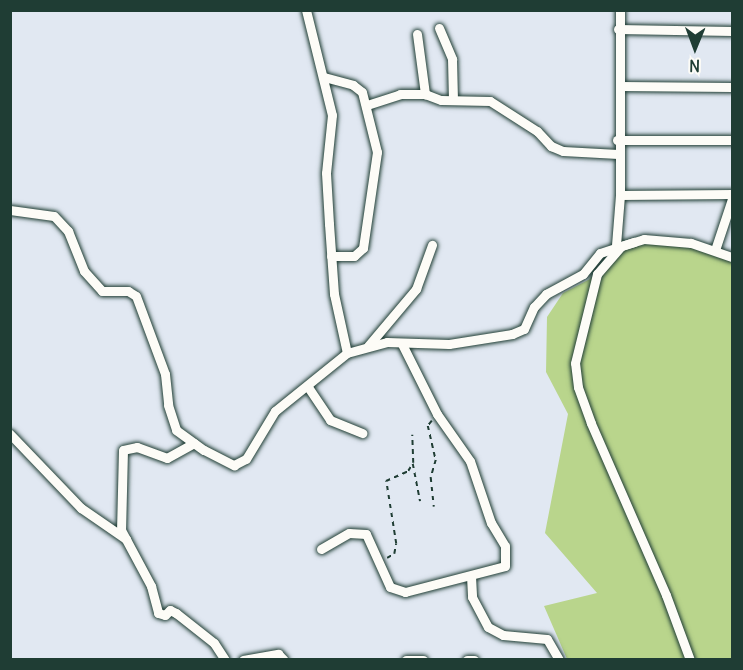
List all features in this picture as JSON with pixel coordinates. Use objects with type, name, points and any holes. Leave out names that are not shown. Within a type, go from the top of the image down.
[{"type":"street","points":[[306,10],[332,116],[326,173],[331,256],[334,294],[347,352]]},
{"type":"street","points":[[616,245],[620,195],[617,140],[620,10]]},
{"type":"street","points":[[439,28],[452,59],[453,100]]},
{"type":"street","points":[[618,29],[732,31]]},
{"type":"street","points":[[417,34],[425,94]]},
{"type":"street","points":[[324,76],[352,85],[362,92],[377,152],[363,248],[354,256],[331,256]]},
{"type":"street","points":[[620,86],[732,87]]},
{"type":"street","points":[[367,105],[400,94],[425,94],[431,99],[490,101],[563,151],[618,154]]},
{"type":"street","points":[[617,140],[732,140]]},
{"type":"street","points":[[620,195],[732,194]]},
{"type":"street","points":[[715,250],[732,199]]},
{"type":"street","points":[[10,210],[54,216],[68,231],[84,271],[102,291],[128,291],[136,296],[165,374],[168,405],[176,430],[194,443],[234,465],[246,459],[275,411],[308,387],[347,352],[368,346],[483,342],[524,329],[534,307],[546,294],[583,274],[600,253],[616,245],[634,242]]},
{"type":"street","points":[[690,660],[578,387],[575,363],[597,274],[621,246],[644,239],[692,243],[732,257]]},
{"type":"street","points":[[368,346],[416,289],[432,245]]},
{"type":"street","points":[[321,549],[349,533],[366,534],[370,550],[381,561],[384,576],[398,591],[471,576],[505,566],[505,546],[491,523],[463,447],[437,414],[402,344]]},
{"type":"street","points":[[308,387],[330,420],[363,433]]},
{"type":"street","points":[[10,434],[81,508],[126,539]]},
{"type":"street","points":[[194,443],[167,458],[137,447],[123,450],[121,530],[151,586],[158,613],[165,615],[170,610],[176,613],[214,643],[225,660]]},
{"type":"street","points":[[471,576],[472,597],[488,627],[503,636],[547,639],[559,660]]},
{"type":"street","points":[[243,660],[278,654],[284,660]]},
{"type":"street","points":[[406,660],[423,660]]},
{"type":"street","points":[[468,660],[474,660]]},
{"type":"path","points":[[434,507],[431,478],[435,460],[428,426],[437,414]]},
{"type":"path","points":[[412,435],[413,463],[420,501]]},
{"type":"path","points":[[381,561],[394,554],[396,544],[387,481],[404,476],[413,463]]},
{"type":"green space","points":[[644,239],[691,243],[732,257],[732,659],[567,659],[544,606],[597,593],[545,533],[568,414],[546,372],[547,317],[563,293],[590,279],[604,261]]}]
